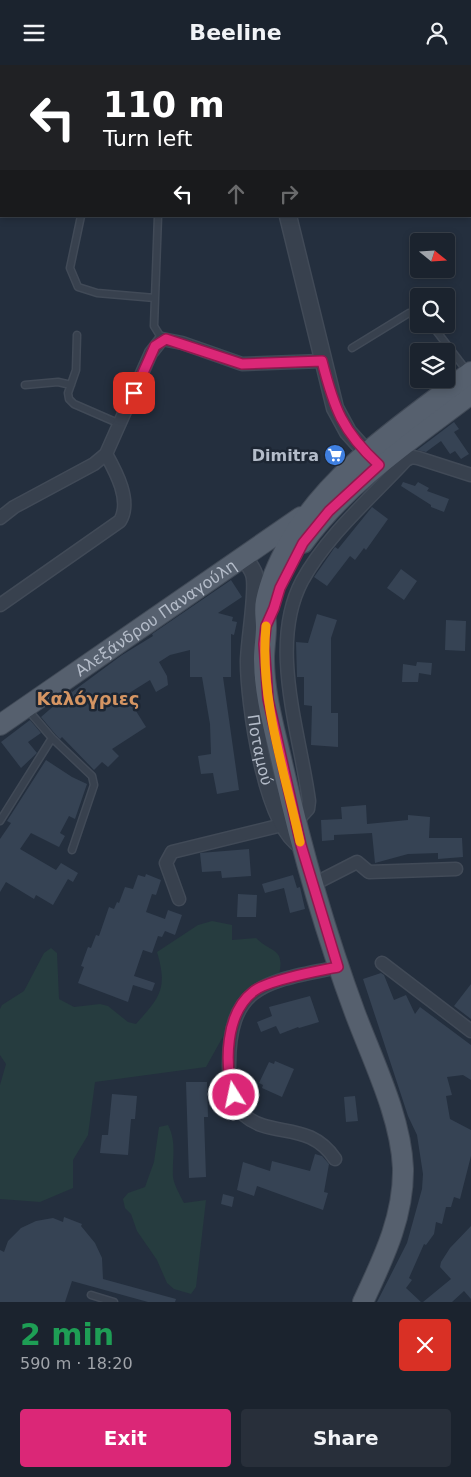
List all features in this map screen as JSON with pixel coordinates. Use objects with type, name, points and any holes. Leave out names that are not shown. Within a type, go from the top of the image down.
[{"type":"main road","points":[[363,1302],[395,1226],[401,1193],[402,1161],[393,1117],[338,967],[301,845],[289,823],[268,699],[264,660],[265,612],[270,584],[289,543],[310,511],[470,373]]},
{"type":"main road","points":[[266,626],[284,577],[303,543],[372,459],[402,455],[471,394]]},
{"type":"main road","name":"Αλεξάνδρου Παναγούλη","points":[[0,725],[310,511]]},
{"type":"street","points":[[288,217],[322,361],[339,417],[348,432],[372,459]]},
{"type":"street","points":[[0,518],[14,507],[94,464],[106,454],[151,353],[162,339],[182,343],[242,364],[322,361]]},
{"type":"street","points":[[0,605],[120,521],[124,508],[122,494],[106,454]]},
{"type":"street","points":[[179,899],[167,867],[167,859],[172,852],[289,823],[308,809],[309,801],[289,678],[288,624],[293,602],[302,581],[325,547],[402,455],[418,458],[471,475]]},
{"type":"street","name":"Ποταμού","points":[[244,558],[255,576],[249,665],[257,740],[272,798],[289,823]]},
{"type":"street","points":[[312,885],[357,862],[368,872],[456,869]]},
{"type":"street","points":[[382,963],[471,1031]]},
{"type":"street","points":[[335,1159],[328,1149],[313,1138],[261,1123],[245,1115],[234,1095],[229,1065],[230,1032],[235,1018],[254,991],[265,985],[338,967]]},
{"type":"lane","points":[[81,217],[70,268],[78,287],[97,293],[155,298]]},
{"type":"lane","points":[[158,217],[154,326],[162,339]]},
{"type":"lane","points":[[352,348],[410,313]]},
{"type":"lane","points":[[437,333],[470,373]]},
{"type":"lane","points":[[77,335],[76,370],[68,396],[71,402],[121,424]]},
{"type":"lane","points":[[25,385],[58,381],[71,385]]},
{"type":"lane","points":[[26,707],[52,738],[92,776],[94,785],[72,850]]},
{"type":"lane","points":[[0,821],[52,738]]},
{"type":"lane","points":[[91,1295],[114,1302]]},
{"type":"green space","points":[[212,921],[232,925],[232,940],[256,938],[276,952],[280,960],[279,975],[269,981],[258,983],[240,997],[235,1015],[206,1067],[95,1082],[88,1135],[73,1160],[73,1188],[40,1202],[0,1199],[0,1085],[6,1064],[0,1055],[0,1009],[2,1005],[24,991],[44,953],[51,948],[57,953],[59,999],[74,1007],[100,1004],[108,1006],[128,1022],[136,1024],[151,1007],[160,992],[162,975],[157,952],[198,925]]},
{"type":"green space","points":[[168,1125],[173,1144],[173,1177],[184,1203],[206,1200],[196,1287],[191,1294],[174,1289],[167,1283],[157,1260],[137,1231],[131,1214],[125,1208],[123,1199],[128,1193],[145,1187],[154,1162],[159,1127]]},
{"type":"building","points":[[454,422],[459,429],[454,432],[469,454],[461,459],[455,451],[450,454],[441,441],[426,452],[417,450]]},
{"type":"building","points":[[403,482],[415,486],[418,482],[429,488],[427,491],[449,499],[444,512],[431,507],[431,505],[401,486]]},
{"type":"building","points":[[372,507],[388,519],[366,550],[364,548],[355,560],[350,556],[327,586],[314,577],[335,547],[338,549]]},
{"type":"building","points":[[401,569],[417,581],[404,600],[387,588]]},
{"type":"building","points":[[231,580],[242,597],[218,613],[233,617],[232,621],[237,622],[234,635],[231,634],[231,677],[223,677],[239,790],[217,794],[213,773],[201,774],[198,756],[211,754],[210,724],[202,677],[190,677],[190,650],[170,655],[159,662],[167,676],[168,685],[156,692],[150,680],[126,695],[146,727],[112,749],[119,756],[108,767],[102,762],[94,770],[62,737],[60,739],[56,735],[41,717],[71,691],[153,636],[152,634]]},
{"type":"building","points":[[317,614],[337,620],[331,638],[331,713],[338,713],[338,747],[311,745],[312,706],[304,705],[304,677],[297,677],[296,642],[308,643]]},
{"type":"building","points":[[446,620],[466,621],[465,651],[445,650]]},
{"type":"building","points":[[417,662],[432,663],[431,675],[419,673],[418,682],[402,682],[403,664],[416,666]]},
{"type":"building","points":[[30,720],[41,733],[28,742],[37,753],[21,768],[1,742]]},
{"type":"building","points":[[46,760],[72,777],[87,784],[75,819],[69,816],[60,833],[65,836],[59,847],[31,833],[20,849],[56,870],[61,863],[78,873],[73,882],[68,879],[53,905],[36,895],[34,899],[6,882],[0,892],[0,839],[11,823],[7,821]]},
{"type":"building","points":[[366,805],[367,824],[408,820],[408,815],[430,817],[429,838],[462,838],[463,857],[438,859],[438,853],[408,854],[375,863],[372,833],[334,835],[334,840],[322,841],[321,820],[342,819],[341,807]]},
{"type":"building","points":[[249,849],[251,876],[222,878],[221,871],[202,872],[200,853]]},
{"type":"building","points":[[146,874],[161,880],[156,895],[152,894],[146,912],[165,919],[168,910],[182,915],[175,935],[165,931],[162,937],[158,936],[152,953],[143,950],[134,976],[155,983],[152,991],[133,985],[128,1002],[78,983],[84,967],[81,966],[88,947],[91,948],[96,935],[99,936],[109,907],[114,909],[117,902],[119,903],[125,887],[133,889],[138,875],[145,877]]},
{"type":"building","points":[[293,875],[297,888],[300,887],[305,909],[290,913],[284,888],[265,893],[262,884]]},
{"type":"building","points":[[238,894],[257,895],[256,917],[237,917]]},
{"type":"building","points":[[381,973],[384,975],[394,1000],[406,995],[415,1014],[420,1007],[471,1045],[471,1080],[463,1075],[447,1077],[452,1095],[446,1096],[450,1119],[471,1130],[471,1156],[460,1199],[454,1197],[451,1207],[446,1207],[442,1224],[436,1222],[434,1234],[426,1245],[424,1244],[409,1278],[412,1280],[406,1288],[421,1302],[377,1302],[407,1243],[422,1189],[423,1174],[417,1135],[408,1116],[363,979]]},
{"type":"building","points":[[471,984],[471,1019],[454,1006]]},
{"type":"building","points":[[310,996],[319,1022],[280,1034],[276,1026],[261,1032],[257,1022],[272,1016],[269,1007]]},
{"type":"building","points":[[275,1061],[294,1069],[282,1097],[262,1088],[263,1085],[259,1083],[269,1062],[274,1064]]},
{"type":"building","points":[[186,1082],[207,1082],[208,1117],[204,1117],[206,1177],[189,1178]]},
{"type":"building","points":[[112,1094],[137,1096],[135,1119],[131,1119],[128,1155],[100,1153],[102,1135],[108,1135]]},
{"type":"building","points":[[355,1096],[358,1121],[346,1122],[344,1097]]},
{"type":"building","points":[[315,1154],[322,1156],[329,1164],[324,1192],[328,1193],[323,1210],[257,1186],[254,1196],[237,1190],[243,1162],[270,1171],[272,1161],[310,1171]]},
{"type":"building","points":[[223,1194],[234,1197],[232,1207],[221,1204]]},
{"type":"building","points":[[64,1217],[82,1224],[81,1226],[95,1243],[102,1258],[103,1279],[176,1299],[175,1302],[148,1302],[72,1281],[65,1302],[0,1302],[0,1250],[4,1252],[8,1241],[21,1228],[36,1221],[53,1218],[63,1222]]},
{"type":"building","points":[[471,1226],[471,1299],[464,1291],[452,1302],[423,1302],[451,1279],[440,1267],[441,1262],[450,1248]]},
{"type":"slow traffic","points":[[266,626],[264,644],[265,681],[300,842]]},
{"type":"place","name":"Dimitra","points":[[335,455]]},
{"type":"district","name":"Καλόγριες","points":[[88,698]]},
{"type":"route","points":[[134,393],[151,353],[162,339],[182,343],[242,364],[322,361],[339,417],[348,432],[379,465],[329,511],[303,543],[282,581],[274,608],[266,626],[264,660],[268,699],[301,845],[338,967],[265,985],[254,991],[245,1000],[230,1032],[230,1081],[234,1095]]}]
